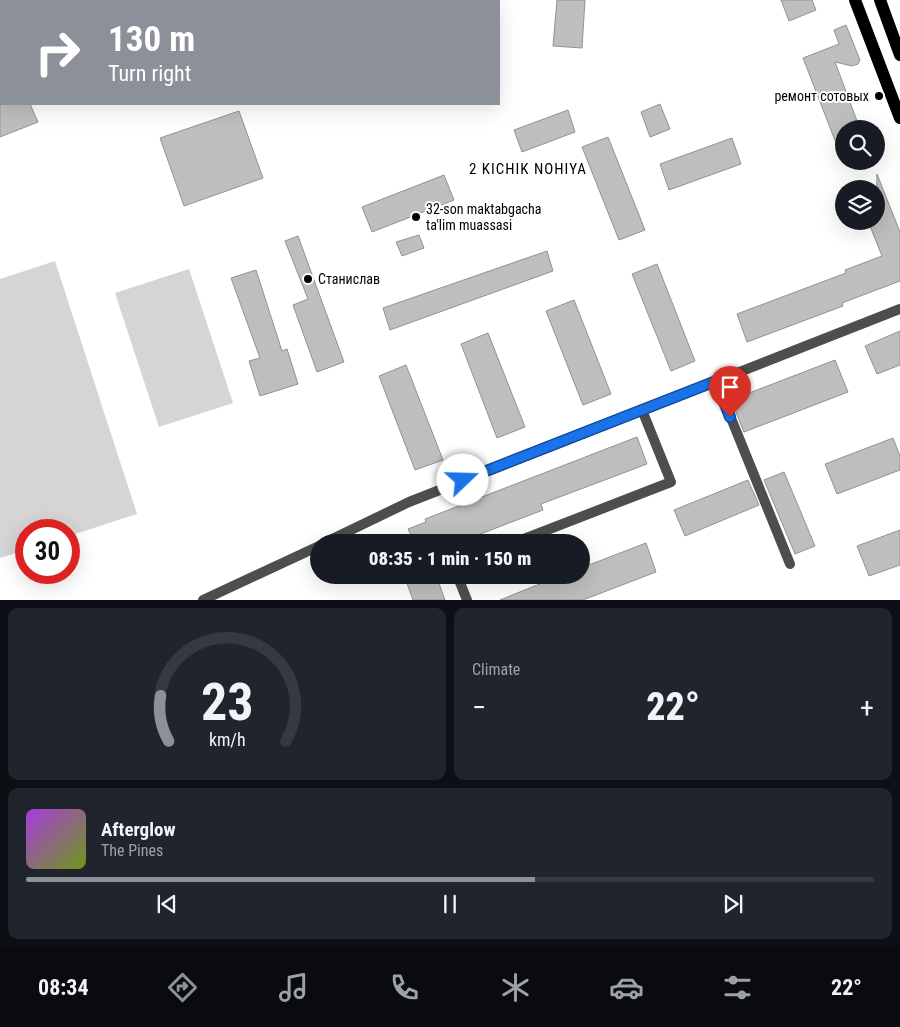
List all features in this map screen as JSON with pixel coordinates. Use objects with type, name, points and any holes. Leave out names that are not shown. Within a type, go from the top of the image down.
[{"type":"main road","points":[[855,0],[900,118]]},
{"type":"main road","points":[[880,0],[900,55]]},
{"type":"street","points":[[343,534],[409,502],[900,309]]},
{"type":"street","points":[[716,381],[790,564]]},
{"type":"street","points":[[537,534],[671,482],[642,410]]},
{"type":"street","points":[[202,600],[310,550]]},
{"type":"street","points":[[461,584],[467,599]]},
{"type":"shaded area","points":[[55,261],[137,514],[80,532],[80,519],[15,519],[15,553],[0,558],[0,279]]},
{"type":"shaded area","points":[[189,269],[233,403],[159,427],[115,293]]},
{"type":"building","points":[[557,0],[585,0],[582,48],[553,46]]},
{"type":"building","points":[[781,0],[812,0],[816,10],[789,21]]},
{"type":"building","points":[[846,25],[860,60],[858,64],[852,66],[835,62],[857,120],[835,120],[835,140],[803,58],[839,44],[834,30]]},
{"type":"building","points":[[660,104],[670,129],[650,137],[641,112]]},
{"type":"building","points":[[0,105],[30,105],[38,122],[0,137]]},
{"type":"building","points":[[568,110],[575,132],[522,152],[514,130]]},
{"type":"building","points":[[239,111],[263,178],[184,206],[160,138]]},
{"type":"building","points":[[608,137],[645,230],[619,240],[582,147]]},
{"type":"building","points":[[732,138],[741,164],[669,190],[660,164]]},
{"type":"building","points":[[444,175],[454,200],[372,232],[362,207]]},
{"type":"building","points":[[885,194],[900,232],[900,281],[842,303],[843,306],[747,342],[737,314],[846,273],[845,270],[882,256],[872,230],[885,230]]},
{"type":"building","points":[[419,235],[424,248],[402,256],[396,242]]},
{"type":"building","points":[[298,236],[344,362],[317,372],[293,305],[308,299],[285,241]]},
{"type":"building","points":[[547,251],[553,271],[390,330],[383,308]]},
{"type":"building","points":[[657,264],[695,361],[671,371],[632,274]]},
{"type":"building","points":[[256,270],[282,351],[287,349],[298,384],[260,396],[249,361],[260,358],[231,278]]},
{"type":"building","points":[[574,300],[611,394],[583,405],[546,311]]},
{"type":"building","points":[[900,331],[900,365],[877,374],[865,346]]},
{"type":"building","points":[[488,333],[525,427],[497,438],[461,344]]},
{"type":"building","points":[[835,360],[848,392],[744,432],[731,400]]},
{"type":"building","points":[[406,365],[443,460],[415,470],[379,376]]},
{"type":"building","points":[[637,437],[647,464],[541,504],[543,510],[480,534],[410,534],[408,529],[426,522],[425,519]]},
{"type":"building","points":[[893,438],[900,456],[900,470],[837,494],[825,464]]},
{"type":"building","points":[[784,472],[815,546],[795,554],[764,480]]},
{"type":"building","points":[[748,480],[759,505],[685,536],[674,510]]},
{"type":"building","points":[[900,530],[900,565],[869,576],[857,546]]},
{"type":"building","points":[[646,543],[656,572],[583,600],[500,600],[540,584],[590,584],[590,565]]},
{"type":"building","points":[[407,584],[439,584],[445,600],[413,600]]},
{"type":"place","name":"ремонт сотовых","points":[[879,96]]},
{"type":"place","name":"32-son maktabgacha ta'lim muassasi","points":[[416,217]]},
{"type":"place","name":"Станислав","points":[[308,279]]},
{"type":"district","name":"2 KICHIK NOHIYA","points":[[528,169]]},
{"type":"route","points":[[463,480],[716,381],[730,417]]}]
